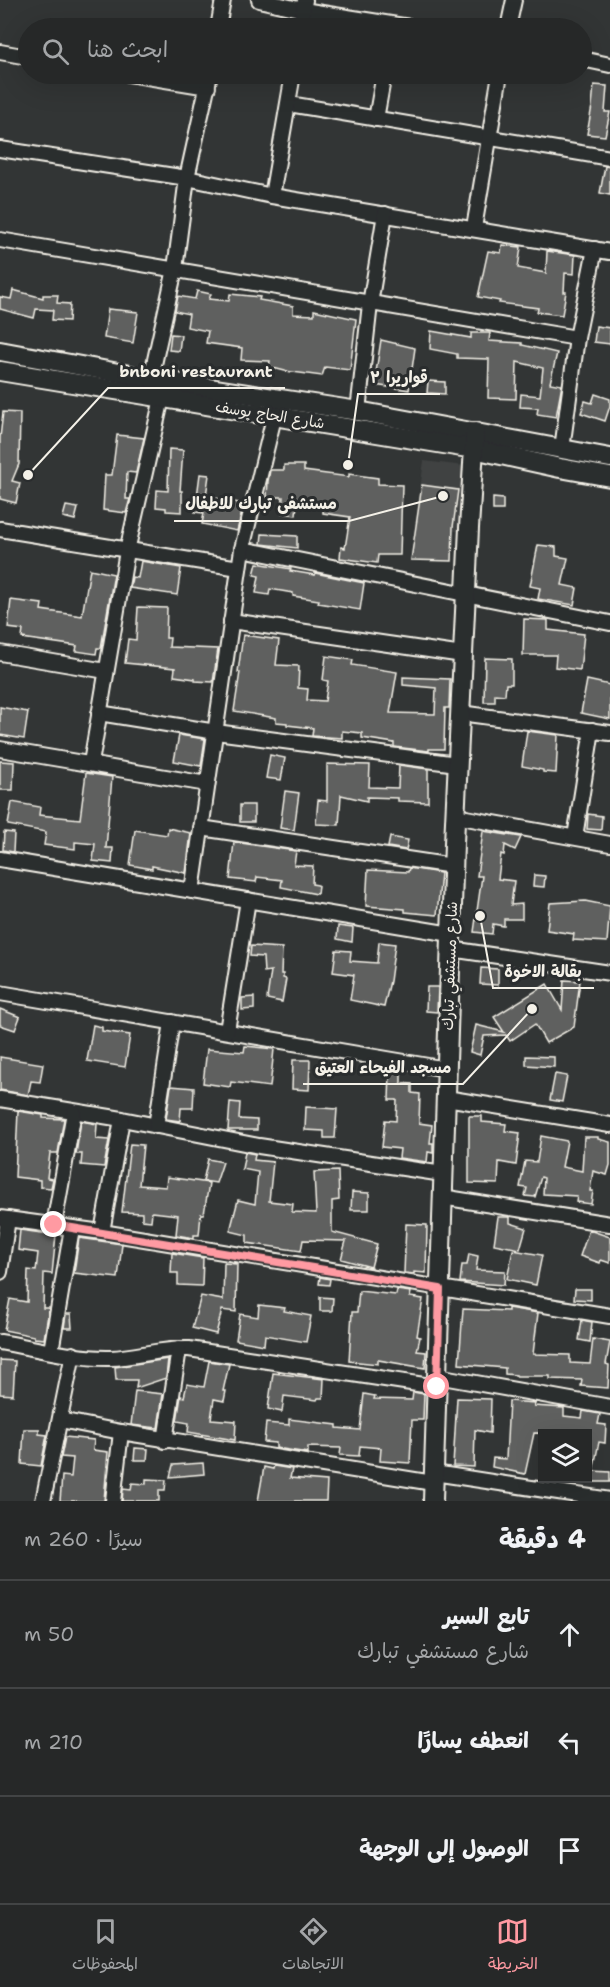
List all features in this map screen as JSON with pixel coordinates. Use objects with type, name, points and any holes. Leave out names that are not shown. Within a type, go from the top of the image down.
[{"type":"main road","name":"شارع الحاج يوسف","points":[[0,351],[153,391]]},
{"type":"main road","name":"شارع الحاج يوسف","points":[[0,371],[277,407],[475,441],[562,449],[610,458]]},
{"type":"main road","name":"شارع الحاج يوسف","points":[[277,407],[358,411],[475,441],[560,468],[610,477]]},
{"type":"main road","name":"شارع مستشفي تبارك","points":[[433,1486],[455,816],[465,594],[475,441]]},
{"type":"street","points":[[220,18],[223,0]]},
{"type":"street","points":[[260,0],[304,5],[356,18]]},
{"type":"street","points":[[510,18],[514,0]]},
{"type":"street","points":[[0,52],[18,55]]},
{"type":"street","points":[[592,61],[610,65]]},
{"type":"street","points":[[91,763],[175,269],[187,178],[208,84]]},
{"type":"street","points":[[272,196],[292,84]]},
{"type":"street","points":[[376,119],[382,84]]},
{"type":"street","points":[[474,228],[498,84]]},
{"type":"street","points":[[289,104],[610,158]]},
{"type":"street","points":[[0,150],[187,178],[272,196],[610,252]]},
{"type":"street","points":[[358,411],[370,304],[385,214]]},
{"type":"street","points":[[0,240],[577,338]]},
{"type":"street","points":[[562,449],[577,338],[595,249]]},
{"type":"street","points":[[192,891],[242,549],[277,407]]},
{"type":"street","points":[[0,529],[239,568]]},
{"type":"street","points":[[242,549],[610,623]]},
{"type":"street","points":[[231,621],[463,655]]},
{"type":"street","points":[[0,653],[106,671]]},
{"type":"street","points":[[99,713],[216,732],[458,764]]},
{"type":"street","points":[[460,713],[610,733]]},
{"type":"street","points":[[575,837],[592,730]]},
{"type":"street","points":[[0,749],[207,784]]},
{"type":"street","points":[[455,816],[610,844]]},
{"type":"street","points":[[201,828],[453,866]]},
{"type":"street","points":[[0,859],[248,900],[610,973]]},
{"type":"street","points":[[227,1031],[248,900]]},
{"type":"street","points":[[0,993],[446,1070]]},
{"type":"street","points":[[156,1126],[171,1022]]},
{"type":"street","points":[[446,1098],[610,1125]]},
{"type":"street","points":[[0,1099],[122,1119],[259,1146],[443,1174]]},
{"type":"street","points":[[54,1225],[74,1112]]},
{"type":"street","points":[[102,1232],[122,1119]]},
{"type":"street","points":[[442,1197],[610,1224]]},
{"type":"street","points":[[0,1272],[4,1218],[102,1232],[610,1316]]},
{"type":"street","points":[[51,1351],[72,1228]]},
{"type":"street","points":[[0,1342],[73,1354],[121,1357],[179,1349],[610,1407]]},
{"type":"street","points":[[165,1441],[179,1349]]},
{"type":"street","points":[[43,1501],[73,1354]]},
{"type":"street","points":[[60,1419],[165,1441],[433,1486],[610,1500]]},
{"type":"street","points":[[112,1501],[121,1432]]},
{"type":"shaded area","points":[[424,461],[472,467],[463,532],[415,525]]},
{"type":"building","points":[[594,85],[607,86],[605,112],[610,112],[605,136],[587,134]]},
{"type":"building","points":[[605,166],[610,167],[610,195],[600,193]]},
{"type":"building","points":[[502,245],[521,247],[518,268],[546,273],[547,251],[575,255],[574,274],[565,273],[564,292],[566,292],[562,315],[537,312],[538,308],[499,303],[500,301],[478,297],[488,251],[501,253]]},
{"type":"building","points":[[13,290],[43,298],[43,295],[58,295],[57,303],[70,304],[69,321],[52,320],[53,310],[36,309],[34,318],[0,309],[0,297],[11,299]]},
{"type":"building","points":[[197,291],[211,294],[209,299],[229,301],[230,294],[260,297],[259,300],[293,306],[293,314],[314,315],[314,310],[356,319],[350,370],[325,367],[322,376],[285,371],[269,367],[270,361],[241,360],[242,348],[206,343],[208,331],[187,327],[189,314],[175,311],[178,296],[195,299]]},
{"type":"building","points":[[108,309],[138,312],[133,343],[104,338]]},
{"type":"building","points":[[596,326],[610,328],[610,344],[594,342]]},
{"type":"building","points":[[431,331],[471,338],[471,333],[490,333],[489,341],[522,343],[522,345],[557,353],[550,383],[562,385],[556,417],[537,414],[538,408],[520,407],[521,394],[540,396],[543,368],[517,362],[516,399],[488,398],[489,359],[457,358],[457,354],[430,349]]},
{"type":"building","points":[[171,334],[181,335],[179,351],[169,350]]},
{"type":"building","points":[[381,340],[415,348],[409,390],[374,385]]},
{"type":"building","points":[[428,381],[445,382],[445,394],[427,393]]},
{"type":"building","points":[[595,394],[610,399],[605,421],[581,413],[585,401],[592,403]]},
{"type":"building","points":[[3,412],[20,413],[19,464],[12,481],[20,483],[16,503],[0,499],[0,438]]},
{"type":"building","points":[[117,435],[144,438],[136,473],[127,472],[126,499],[130,499],[126,513],[103,510],[105,475],[112,475]]},
{"type":"building","points":[[169,449],[183,450],[180,491],[182,491],[182,512],[166,511],[166,508],[156,507],[157,490],[168,491]]},
{"type":"building","points":[[284,465],[304,465],[304,471],[378,478],[378,484],[402,485],[400,555],[378,555],[377,563],[340,558],[341,547],[345,548],[350,517],[323,513],[323,507],[297,503],[296,515],[282,513],[283,497],[267,497],[270,470],[284,470]]},
{"type":"building","points":[[200,474],[209,475],[206,496],[244,504],[237,531],[202,524],[204,513],[195,512]]},
{"type":"building","points":[[422,485],[458,490],[453,527],[452,561],[411,560]]},
{"type":"building","points":[[493,498],[503,499],[503,510],[493,510]]},
{"type":"building","points":[[66,506],[78,508],[75,520],[63,517]]},
{"type":"building","points":[[262,534],[297,536],[297,548],[261,544]]},
{"type":"building","points":[[538,545],[556,547],[556,556],[568,558],[562,585],[577,588],[574,605],[538,599],[540,588],[530,586]]},
{"type":"building","points":[[141,561],[181,568],[177,595],[130,588],[132,577],[138,578]]},
{"type":"building","points":[[257,563],[291,569],[290,571],[315,575],[315,573],[364,583],[360,610],[318,603],[319,600],[270,589],[269,595],[256,593],[259,576],[254,575]]},
{"type":"building","points":[[90,569],[114,574],[101,648],[97,648],[96,654],[76,651],[77,646],[22,638],[23,630],[8,628],[11,600],[42,604],[41,610],[82,616]]},
{"type":"building","points":[[138,607],[167,608],[166,638],[170,638],[169,647],[218,649],[213,682],[174,676],[175,668],[125,663],[128,639],[136,640]]},
{"type":"building","points":[[524,619],[548,620],[548,630],[584,634],[580,670],[555,667],[556,655],[523,655]]},
{"type":"building","points":[[243,635],[279,640],[276,665],[299,666],[298,688],[308,689],[307,700],[325,701],[328,681],[323,680],[326,656],[353,660],[352,665],[397,672],[390,713],[435,714],[436,688],[403,685],[403,677],[450,679],[449,708],[445,708],[444,749],[429,749],[429,751],[394,747],[394,743],[362,738],[362,733],[342,731],[342,738],[312,736],[313,728],[287,725],[287,723],[276,722],[276,718],[234,711]]},
{"type":"building","points":[[485,658],[512,659],[512,684],[506,684],[505,695],[495,694],[495,702],[484,702]]},
{"type":"building","points":[[587,680],[610,685],[610,719],[581,713]]},
{"type":"building","points":[[0,707],[28,712],[24,739],[0,735]]},
{"type":"building","points":[[527,731],[558,735],[556,773],[522,766]]},
{"type":"building","points":[[179,735],[205,739],[201,766],[174,761]]},
{"type":"building","points":[[270,755],[285,758],[281,780],[266,778]]},
{"type":"building","points":[[0,761],[14,762],[13,790],[0,790]]},
{"type":"building","points":[[327,764],[370,765],[369,787],[398,788],[399,765],[428,769],[428,802],[367,797],[367,801],[341,795],[339,825],[316,824],[318,800],[327,801]]},
{"type":"building","points":[[86,773],[112,777],[106,848],[113,848],[112,863],[93,861],[95,844],[75,842],[75,849],[44,845],[46,832],[8,825],[12,802],[40,807],[39,815],[80,819]]},
{"type":"building","points":[[285,791],[299,793],[294,830],[280,828]]},
{"type":"building","points":[[240,805],[254,805],[254,822],[240,822]]},
{"type":"building","points":[[588,814],[602,816],[601,830],[587,829]]},
{"type":"building","points":[[168,828],[191,833],[186,873],[152,866],[152,869],[130,865],[135,830],[167,835]]},
{"type":"building","points":[[483,831],[521,837],[515,850],[505,845],[504,855],[501,854],[498,879],[514,881],[511,905],[522,904],[522,919],[504,919],[504,926],[493,924],[492,934],[474,932],[482,876],[477,876]]},
{"type":"building","points":[[4,832],[14,833],[13,852],[3,850]]},
{"type":"building","points":[[390,837],[408,840],[406,850],[388,847]]},
{"type":"building","points":[[234,842],[296,851],[294,865],[313,866],[312,884],[318,885],[317,894],[281,887],[282,880],[257,877],[256,882],[230,879]]},
{"type":"building","points":[[409,868],[441,873],[437,915],[405,912],[405,909],[366,906],[368,870],[408,872]]},
{"type":"building","points":[[534,875],[545,876],[544,887],[533,886]]},
{"type":"building","points":[[585,901],[610,906],[607,942],[573,940],[574,934],[547,930],[550,903]]},
{"type":"building","points":[[338,926],[353,928],[352,942],[337,939]]},
{"type":"building","points":[[379,942],[395,944],[384,1007],[350,1000],[354,975],[333,972],[336,950],[351,951],[350,961],[377,963]]},
{"type":"building","points":[[251,946],[282,948],[281,974],[286,979],[282,1002],[267,999],[271,971],[264,972],[263,957],[250,956]]},
{"type":"building","points":[[481,968],[498,969],[498,985],[480,984]]},
{"type":"building","points":[[564,980],[580,981],[574,1027],[546,1043],[535,1024],[510,1041],[506,1035],[484,1036],[480,1055],[470,1052],[476,1025],[504,1032],[494,1017],[547,984],[562,1010]]},
{"type":"building","points":[[427,987],[438,987],[437,1012],[426,1011]]},
{"type":"building","points":[[254,997],[254,1009],[242,1010],[242,998]]},
{"type":"building","points":[[0,1009],[20,1017],[15,1030],[0,1025]]},
{"type":"building","points":[[93,1025],[102,1027],[102,1031],[130,1035],[125,1067],[87,1061]]},
{"type":"building","points":[[245,1046],[274,1049],[270,1087],[231,1082],[230,1087],[203,1083],[207,1049],[244,1052]]},
{"type":"building","points":[[526,1056],[554,1057],[554,1067],[526,1065]]},
{"type":"building","points":[[0,1057],[43,1064],[40,1082],[31,1081],[28,1095],[0,1090]]},
{"type":"building","points":[[293,1060],[310,1060],[309,1090],[292,1089]]},
{"type":"building","points":[[390,1073],[401,1073],[401,1083],[412,1084],[412,1093],[420,1094],[419,1123],[432,1125],[430,1143],[433,1143],[433,1153],[428,1152],[427,1162],[399,1158],[400,1149],[382,1147],[385,1120],[396,1121],[397,1100],[389,1100]]},
{"type":"building","points":[[555,1074],[567,1076],[562,1102],[550,1100]]},
{"type":"building","points":[[171,1086],[194,1088],[193,1108],[181,1108],[180,1121],[166,1119]]},
{"type":"building","points":[[230,1102],[240,1103],[239,1119],[257,1120],[257,1130],[228,1130]]},
{"type":"building","points":[[306,1107],[337,1109],[335,1138],[324,1138],[324,1131],[305,1130]]},
{"type":"building","points":[[18,1111],[43,1115],[43,1118],[64,1119],[58,1153],[50,1153],[47,1178],[53,1179],[51,1188],[40,1187],[40,1180],[15,1177]]},
{"type":"building","points":[[469,1116],[482,1116],[482,1122],[506,1124],[505,1131],[520,1133],[516,1165],[499,1162],[498,1184],[469,1183]]},
{"type":"building","points":[[81,1121],[97,1124],[96,1139],[109,1140],[104,1167],[81,1165],[82,1154],[76,1154]]},
{"type":"building","points":[[541,1136],[567,1141],[562,1167],[582,1171],[584,1137],[598,1137],[598,1139],[610,1142],[610,1165],[607,1175],[593,1171],[591,1204],[576,1202],[577,1196],[543,1194],[544,1178],[541,1177],[535,1197],[525,1196],[527,1188],[520,1187],[525,1161],[537,1162]]},
{"type":"building","points":[[130,1144],[143,1145],[139,1185],[166,1187],[167,1177],[209,1183],[204,1214],[201,1214],[199,1235],[194,1235],[194,1238],[176,1235],[178,1215],[152,1212],[151,1221],[142,1220],[142,1213],[122,1212]]},
{"type":"building","points":[[245,1152],[255,1154],[254,1160],[273,1162],[269,1201],[293,1204],[292,1212],[316,1213],[314,1172],[338,1171],[339,1200],[332,1201],[332,1232],[377,1244],[371,1267],[341,1259],[346,1241],[303,1240],[301,1251],[247,1243],[247,1235],[230,1231],[238,1200],[255,1204],[258,1172],[242,1169]]},
{"type":"building","points":[[208,1159],[223,1162],[216,1183],[203,1181]]},
{"type":"building","points":[[352,1192],[369,1193],[369,1210],[351,1210]]},
{"type":"building","points":[[498,1217],[510,1217],[510,1223],[526,1228],[520,1249],[494,1244]]},
{"type":"building","points":[[406,1224],[427,1225],[426,1273],[404,1273]]},
{"type":"building","points":[[20,1230],[56,1235],[52,1274],[44,1273],[43,1308],[49,1308],[44,1339],[4,1330],[10,1299],[27,1302],[28,1270],[36,1271],[38,1253],[18,1250]]},
{"type":"building","points":[[589,1230],[610,1237],[610,1263],[601,1260],[600,1263],[580,1256]]},
{"type":"building","points":[[79,1238],[122,1244],[118,1278],[74,1273]]},
{"type":"building","points":[[513,1250],[542,1255],[536,1285],[507,1279]]},
{"type":"building","points":[[172,1253],[203,1258],[202,1286],[178,1285],[178,1273],[171,1273]]},
{"type":"building","points":[[469,1254],[478,1256],[476,1270],[505,1271],[504,1285],[460,1282],[462,1265],[467,1265]]},
{"type":"building","points":[[224,1263],[237,1264],[236,1312],[222,1310],[216,1334],[192,1328],[201,1296],[223,1300]]},
{"type":"building","points":[[320,1277],[330,1279],[329,1285],[319,1284]]},
{"type":"building","points":[[575,1289],[591,1289],[591,1300],[574,1299]]},
{"type":"building","points":[[397,1290],[411,1292],[410,1297],[423,1299],[417,1351],[426,1352],[425,1368],[378,1360],[378,1364],[349,1361],[352,1312],[357,1312],[359,1291],[396,1295]]},
{"type":"building","points":[[320,1297],[333,1298],[332,1311],[320,1311]]},
{"type":"building","points":[[259,1305],[285,1308],[284,1311],[311,1316],[306,1342],[265,1335],[264,1345],[236,1340],[240,1314],[258,1317]]},
{"type":"building","points":[[508,1308],[538,1313],[533,1354],[570,1355],[570,1363],[590,1364],[593,1339],[610,1342],[606,1364],[609,1365],[608,1388],[581,1386],[582,1380],[550,1379],[550,1376],[516,1376],[505,1374],[505,1368],[459,1364],[463,1309],[508,1311]]},
{"type":"building","points":[[66,1314],[71,1314],[72,1328],[64,1328]]},
{"type":"building","points":[[582,1320],[592,1322],[590,1342],[579,1340]]},
{"type":"building","points":[[168,1359],[166,1378],[136,1388],[137,1380],[116,1380],[115,1367]]},
{"type":"building","points":[[0,1360],[15,1361],[13,1395],[0,1394]]},
{"type":"building","points":[[209,1361],[229,1364],[223,1391],[226,1391],[224,1401],[214,1399],[211,1419],[236,1421],[235,1440],[188,1432],[189,1423],[177,1421],[181,1396],[184,1397],[187,1384],[204,1387]]},
{"type":"building","points":[[273,1373],[324,1379],[323,1398],[317,1400],[284,1396],[282,1412],[268,1409]]},
{"type":"building","points":[[135,1391],[163,1394],[158,1428],[131,1425]]},
{"type":"building","points":[[413,1392],[424,1394],[423,1420],[412,1420],[410,1463],[380,1461],[381,1448],[360,1446],[359,1456],[340,1455],[341,1448],[308,1447],[308,1453],[276,1448],[276,1443],[264,1442],[266,1423],[289,1425],[289,1419],[360,1430],[364,1394],[375,1396],[374,1399],[412,1400]]},
{"type":"building","points":[[457,1398],[491,1399],[490,1433],[475,1430],[474,1467],[453,1466]]},
{"type":"building","points":[[509,1401],[535,1403],[534,1406],[564,1408],[564,1416],[582,1418],[583,1411],[600,1414],[598,1424],[606,1425],[605,1443],[599,1442],[593,1471],[610,1472],[610,1482],[592,1482],[592,1429],[538,1429],[538,1433],[534,1433],[525,1474],[492,1467],[493,1458],[506,1459]]},
{"type":"building","points":[[24,1429],[39,1429],[39,1434],[47,1435],[41,1466],[22,1464]]},
{"type":"building","points":[[65,1437],[94,1440],[93,1450],[108,1452],[104,1501],[60,1501],[62,1476],[71,1477],[73,1458],[61,1457]]},
{"type":"building","points":[[135,1448],[148,1449],[147,1460],[134,1460]]},
{"type":"building","points":[[203,1463],[204,1474],[170,1477],[173,1465]]},
{"type":"building","points":[[274,1466],[292,1469],[290,1478],[327,1481],[326,1501],[258,1501],[264,1467],[273,1469]]},
{"type":"building","points":[[146,1479],[166,1480],[165,1490],[159,1490],[159,1501],[122,1501],[123,1489],[131,1490],[132,1483],[146,1484]]},
{"type":"place","name":"قواريرا ٣","points":[[348,465]]},
{"type":"place","name":"bnboni restaurant","points":[[28,475]]},
{"type":"place","name":"مستشفى تبارك للاطفال","points":[[443,496]]},
{"type":"place","name":"بقالة الاخوة","points":[[480,916]]},
{"type":"place","name":"مسجد الفيحاء العتيق","points":[[532,1009]]},
{"type":"route","points":[[54,1225],[440,1289],[437,1387]]}]
